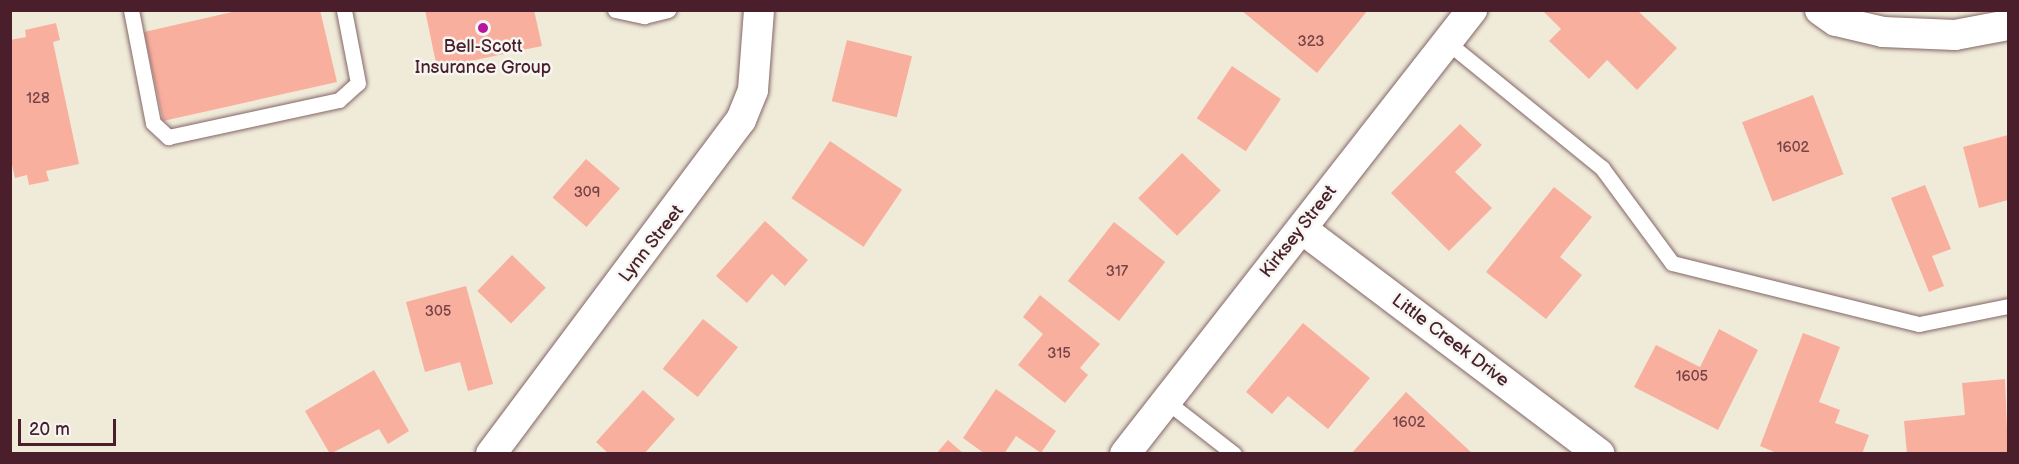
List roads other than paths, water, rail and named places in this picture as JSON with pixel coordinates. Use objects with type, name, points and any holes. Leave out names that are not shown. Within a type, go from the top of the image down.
[{"type":"street","name":"Lynn Street","points":[[491,453],[741,120],[753,90],[759,10]]},
{"type":"street","name":"Kirksey Street","points":[[1125,453],[1472,10]]},
{"type":"street","points":[[1820,10],[1836,21],[1884,32],[1955,35],[2008,25]]},
{"type":"street","name":"Little Creek Drive","points":[[1302,229],[1599,453]]},
{"type":"lane","points":[[131,10],[153,123],[168,137],[339,100],[358,83],[344,10]]},
{"type":"lane","points":[[615,10],[644,16],[668,10]]},
{"type":"lane","points":[[1447,42],[1602,168],[1672,263],[1919,324],[2008,306]]},
{"type":"lane","points":[[1166,401],[1234,453]]},
{"type":"place","name":"Bell-Scott Insurance Group","points":[[483,28]]}]
